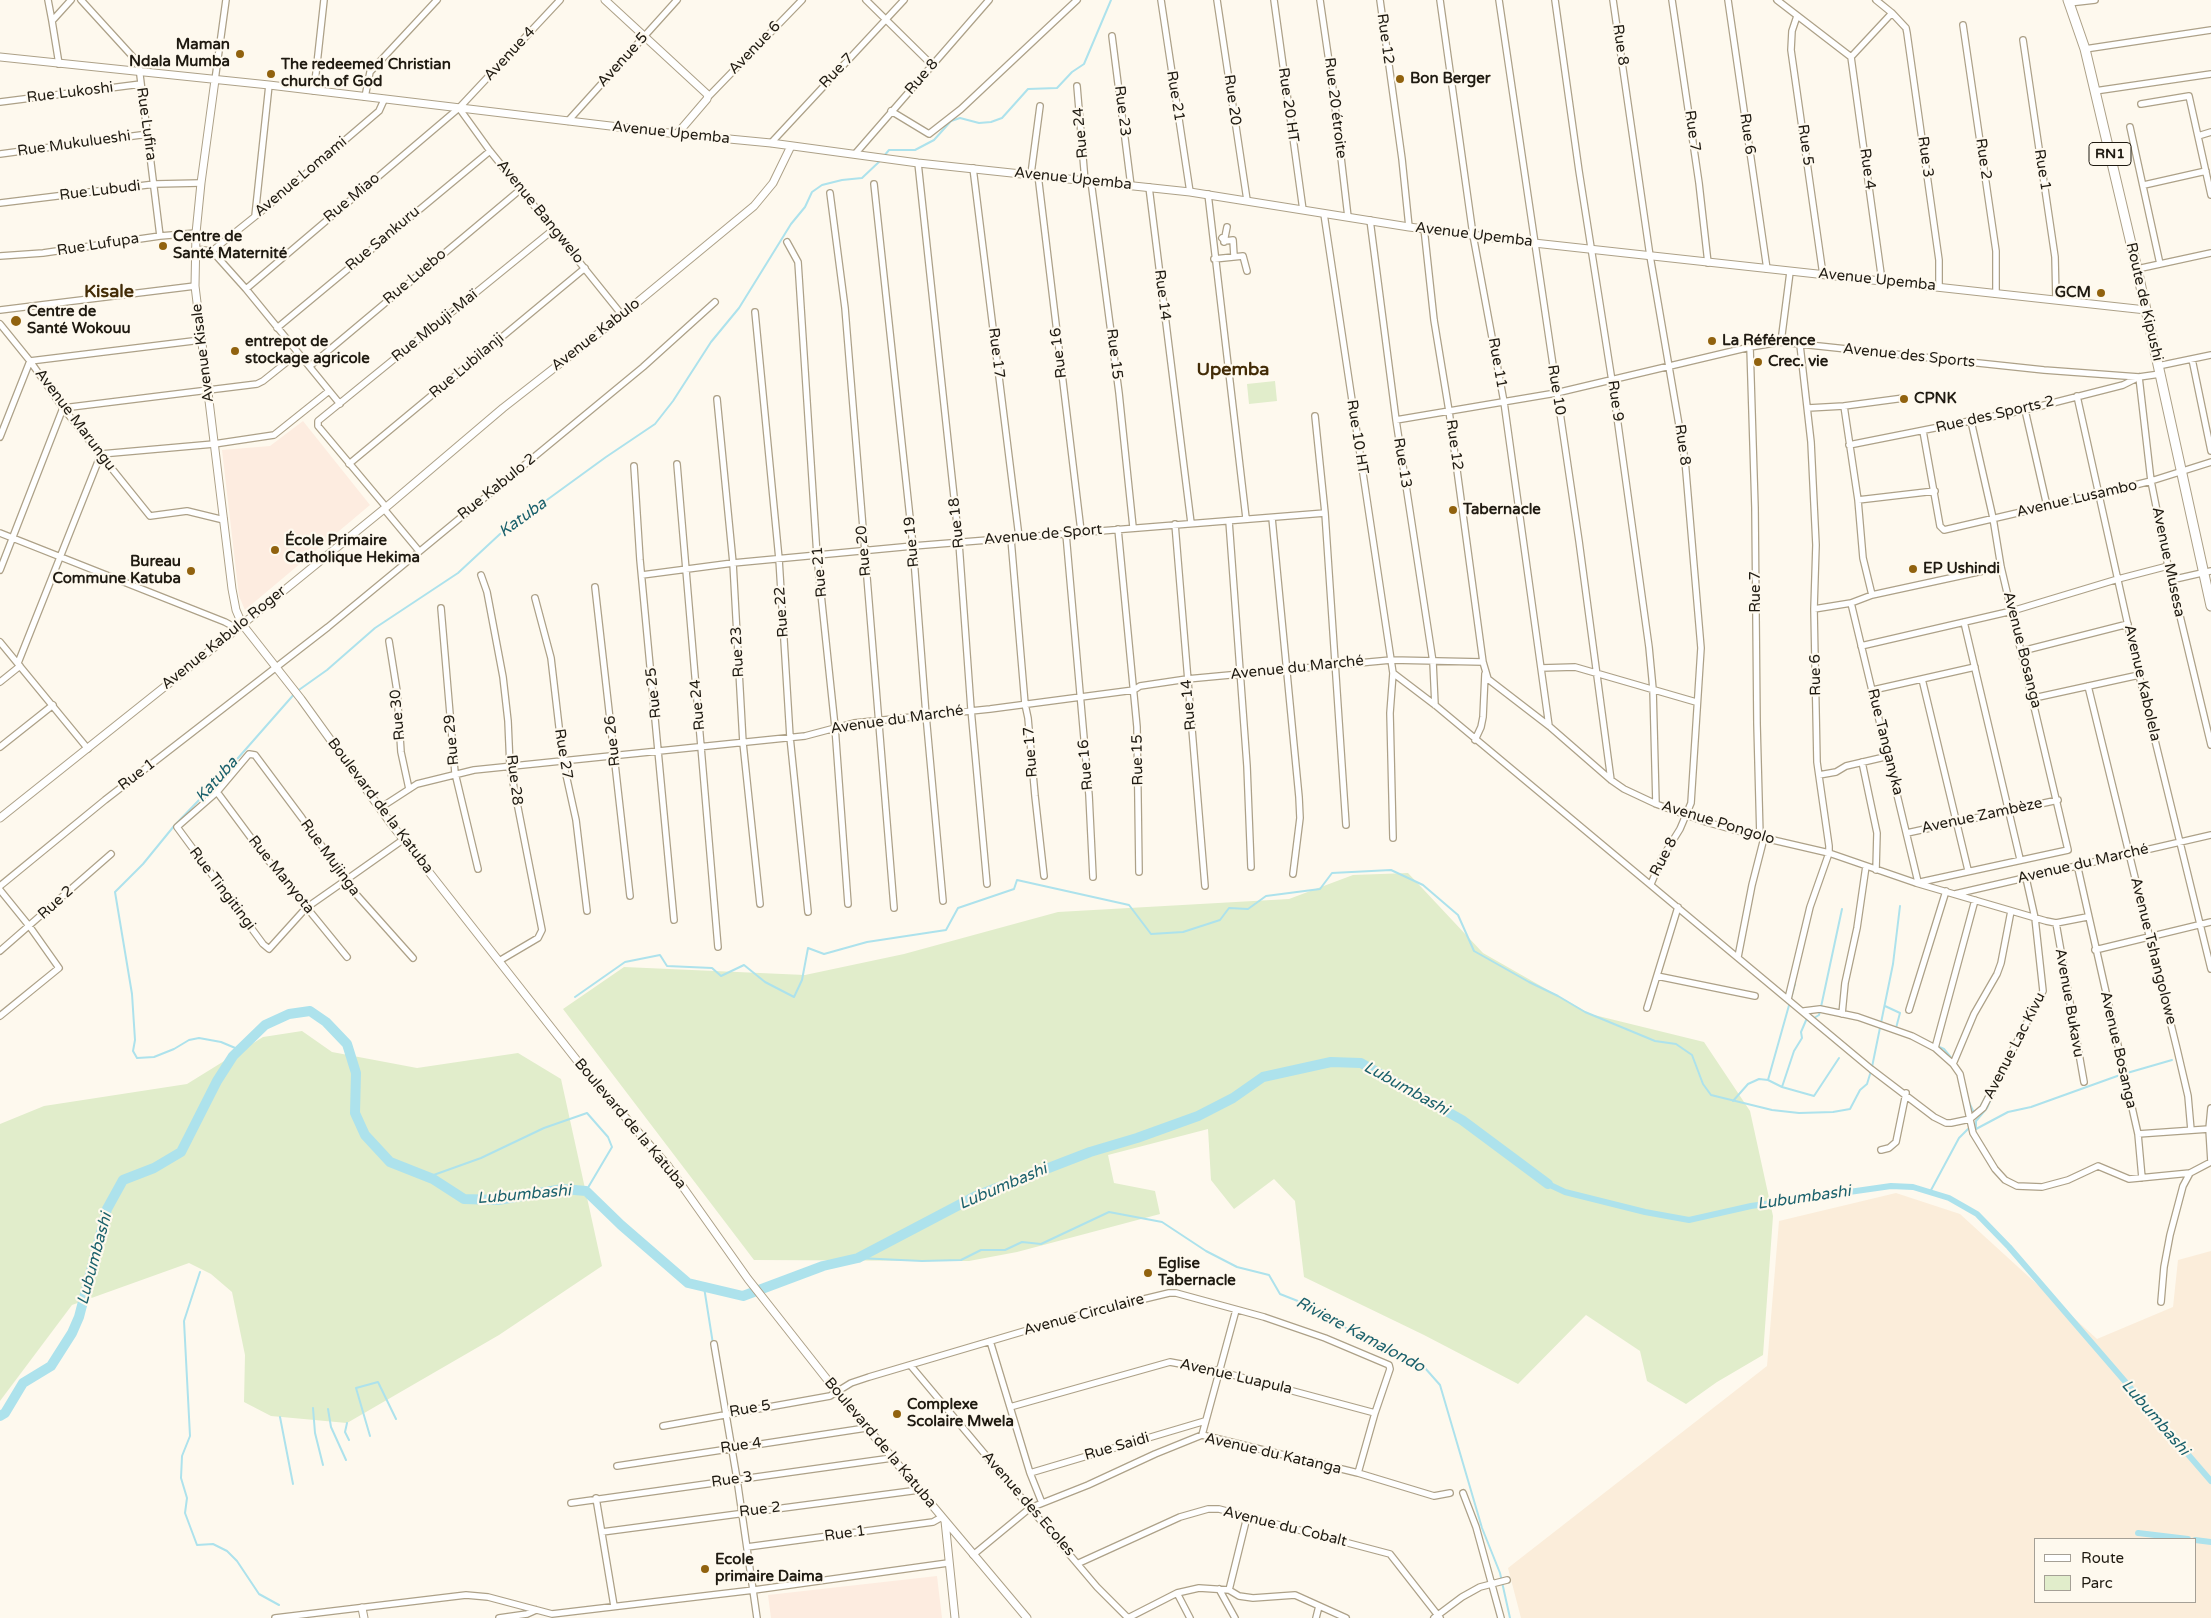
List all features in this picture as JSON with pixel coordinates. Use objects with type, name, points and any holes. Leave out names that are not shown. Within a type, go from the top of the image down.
[{"type":"highway","name":"Route de Kipushi","points":[[2069,2],[2085,49],[2137,269],[2181,471],[2207,572],[2211,606]]},
{"type":"street","points":[[48,0],[59,64]]},
{"type":"street","points":[[52,21],[72,0]]},
{"type":"street","name":"Rue Lufira","points":[[81,0],[133,57],[139,67],[160,236]]},
{"type":"street","points":[[215,80],[226,0]]},
{"type":"street","points":[[314,91],[324,0]]},
{"type":"street","points":[[365,97],[370,72],[437,0]]},
{"type":"street","name":"Avenue 4","points":[[459,108],[560,0]]},
{"type":"street","points":[[606,0],[709,96],[677,134]]},
{"type":"street","name":"Avenue 5","points":[[568,121],[677,0]]},
{"type":"street","name":"Avenue 6","points":[[709,96],[802,0]]},
{"type":"street","points":[[866,0],[932,65]]},
{"type":"street","name":"Rue 7","points":[[771,143],[904,0]]},
{"type":"street","name":"Rue 8","points":[[855,154],[989,0]]},
{"type":"street","points":[[891,112],[929,134],[961,109],[1077,0]]},
{"type":"street","name":"Rue 21","points":[[1161,0],[1190,192]]},
{"type":"street","name":"Rue 20","points":[[1218,0],[1247,200]]},
{"type":"street","name":"Rue 20 HT","points":[[1274,0],[1303,210]]},
{"type":"street","name":"Rue 20 étroite","points":[[1320,0],[1333,89],[1348,217]]},
{"type":"street","name":"Rue 12","points":[[1380,0],[1402,159],[1409,226]]},
{"type":"street","name":"Rue 11","points":[[1440,0],[1473,235],[1504,402],[1549,726]]},
{"type":"street","name":"Rue 10","points":[[1499,0],[1612,780]]},
{"type":"street","name":"Rue 9","points":[[1554,0],[1612,381],[1649,647],[1653,689],[1656,804]]},
{"type":"street","name":"Rue 8","points":[[1613,0],[1650,256],[1685,460],[1701,648],[1696,702],[1691,803],[1686,816],[1662,858],[1651,884]]},
{"type":"street","name":"Rue 7","points":[[1672,0],[1699,183],[1708,262]]},
{"type":"street","name":"Rue 6","points":[[1728,0],[1766,269]]},
{"type":"street","points":[[1777,0],[1851,57],[1892,13],[1876,0]]},
{"type":"street","points":[[2069,2],[2095,0]]},
{"type":"street","name":"Rue 3","points":[[1892,13],[1906,28],[1939,260],[1938,286]]},
{"type":"street","name":"Rue 5","points":[[1797,16],[1792,31],[1791,50],[1823,275]]},
{"type":"street","name":"Rue 2","points":[[1963,25],[1996,251],[1996,294]]},
{"type":"street","points":[[2085,49],[2211,30]]},
{"type":"street","name":"Rue 23","points":[[1112,36],[1132,186]]},
{"type":"street","name":"Rue 1","points":[[2022,40],[2055,257],[2056,300]]},
{"type":"street","name":"Avenue Upemba","points":[[0,57],[771,143],[918,163],[1149,187],[1208,194],[1324,214],[1534,243],[2146,310]]},
{"type":"street","name":"Rue 4","points":[[1851,57],[1882,281]]},
{"type":"street","points":[[2095,92],[2211,74]]},
{"type":"street","name":"Avenue Kisale","points":[[215,80],[196,233],[195,286],[234,600],[239,626]]},
{"type":"street","name":"Rue Lukoshi","points":[[0,102],[141,84]]},
{"type":"street","points":[[255,216],[269,86]]},
{"type":"street","name":"Rue 24","points":[[1077,86],[1088,181]]},
{"type":"street","points":[[2141,104],[2188,96],[2208,173],[2211,195]]},
{"type":"street","name":"Avenue Lomami","points":[[212,251],[379,111],[384,100]]},
{"type":"street","name":"Rue 16","points":[[1040,106],[1034,174],[1081,531]]},
{"type":"street","name":"Avenue Bangwelo","points":[[459,108],[490,150],[622,314]]},
{"type":"street","name":"Rue Miao","points":[[246,289],[459,108]]},
{"type":"street","points":[[2130,127],[2160,264]]},
{"type":"street","points":[[2198,136],[2211,132]]},
{"type":"street","name":"Rue Mukulueshi","points":[[0,154],[148,134]]},
{"type":"street","name":"Avenue Kabulo","points":[[385,508],[503,408],[622,314],[765,195],[780,171],[791,146]]},
{"type":"street","name":"Rue Sankuru","points":[[277,328],[490,150]]},
{"type":"street","name":"Rue 18","points":[[918,163],[959,543],[971,710],[987,884]]},
{"type":"street","name":"Rue 17","points":[[973,168],[1019,537]]},
{"type":"street","points":[[2144,185],[2208,173]]},
{"type":"street","name":"Rue 15","points":[[1088,181],[1119,393],[1133,527]]},
{"type":"street","name":"Rue Lubudi","points":[[0,203],[155,184],[201,183]]},
{"type":"street","name":"Rue 19","points":[[874,184],[913,546],[942,901]]},
{"type":"street","name":"Rue 14","points":[[1149,187],[1191,522]]},
{"type":"street","name":"Rue Luebo","points":[[310,366],[522,189]]},
{"type":"street","name":"Rue 20","points":[[830,193],[846,308],[894,908]]},
{"type":"street","points":[[1208,194],[1214,259],[1246,518]]},
{"type":"street","name":"Rue 10 HT","points":[[1324,214],[1393,673],[1390,713],[1393,838]]},
{"type":"street","name":"Rue 13","points":[[1370,220],[1396,420],[1433,662],[1435,705]]},
{"type":"street","points":[[1227,227],[1224,241],[1233,240],[1234,256]]},
{"type":"street","name":"Rue 12","points":[[1424,228],[1434,320],[1449,411],[1483,662]]},
{"type":"street","name":"Rue Mbuji-Maï","points":[[350,464],[317,424],[554,229]]},
{"type":"street","name":"Rue Lufupa","points":[[0,256],[43,253],[160,236],[196,233]]},
{"type":"street","name":"Rue 21","points":[[787,242],[798,262],[800,277],[818,556],[835,727],[848,904]]},
{"type":"street","points":[[196,248],[212,251],[246,289],[340,404]]},
{"type":"street","points":[[2137,269],[2211,253]]},
{"type":"street","points":[[1214,259],[1243,256],[1247,271]]},
{"type":"street","name":"Rue Lubilanji","points":[[350,464],[585,268]]},
{"type":"street","points":[[1781,342],[1790,272]]},
{"type":"street","points":[[0,310],[195,286]]},
{"type":"street","name":"Rue Kabulo 2","points":[[277,668],[636,373],[715,302]]},
{"type":"street","name":"Rue 22","points":[[755,312],[779,559],[790,737],[808,912]]},
{"type":"street","name":"Avenue Marungu","points":[[0,324],[30,361],[63,408],[150,516],[187,511],[224,520]]},
{"type":"street","points":[[0,437],[30,361],[201,340]]},
{"type":"street","name":"Avenue des Sports","points":[[1396,420],[1556,393],[1750,347],[1781,342],[2044,370],[2139,377],[2192,359],[2211,355]]},
{"type":"street","name":"Rue 6","points":[[1788,999],[1810,907],[1829,853],[1828,829],[1819,775],[1814,609],[1816,545],[1808,408],[1800,345]]},
{"type":"street","name":"Rue 7","points":[[1738,957],[1762,838],[1757,724],[1755,508],[1750,347]]},
{"type":"street","points":[[0,570],[63,408],[260,383],[298,353]]},
{"type":"street","points":[[2192,359],[2211,451]]},
{"type":"street","name":"Rue des Sports 2","points":[[1849,445],[2025,410],[2123,385],[2139,377]]},
{"type":"street","name":"Avenue Musesa","points":[[2139,377],[2151,481],[2171,580],[2211,745]]},
{"type":"street","points":[[0,682],[19,664],[101,454],[214,444],[274,435],[329,390]]},
{"type":"street","name":"Avenue Kabolela","points":[[2077,396],[2139,674],[2211,969]]},
{"type":"street","points":[[1808,408],[1844,406],[1904,398]]},
{"type":"street","name":"Rue 23","points":[[717,399],[733,563],[743,743],[760,904]]},
{"type":"street","points":[[1844,406],[1858,500],[1863,558],[1872,595]]},
{"type":"street","points":[[2025,410],[2047,506]]},
{"type":"street","points":[[1315,416],[1325,513],[1346,825]]},
{"type":"street","name":"Avenue Bosanga","points":[[1971,421],[2002,567],[2058,800],[2068,850]]},
{"type":"street","points":[[1858,500],[1934,491],[1923,431]]},
{"type":"street","name":"Avenue Lusambo","points":[[1934,491],[1942,529],[2099,494],[2151,481],[2211,462]]},
{"type":"street","points":[[350,464],[419,551]]},
{"type":"street","name":"Rue 24","points":[[677,464],[718,946]]},
{"type":"street","name":"Rue 25","points":[[634,466],[642,575],[674,920]]},
{"type":"street","name":"Avenue Kabulo Roger","points":[[88,749],[385,508]]},
{"type":"street","name":"Avenue de Sport","points":[[642,575],[733,563],[913,546],[1191,522],[1325,513]]},
{"type":"street","points":[[1272,518],[1299,797],[1300,818],[1293,874]]},
{"type":"street","points":[[1229,520],[1247,766],[1251,867]]},
{"type":"street","name":"Rue 14","points":[[1175,524],[1205,886]]},
{"type":"street","name":"Rue 15","points":[[1118,528],[1137,727],[1139,872]]},
{"type":"street","points":[[0,533],[239,626]]},
{"type":"street","name":"Rue 16","points":[[1066,534],[1093,877]]},
{"type":"street","name":"Rue 17","points":[[1011,539],[1025,704],[1044,876]]},
{"type":"street","points":[[1861,646],[2012,611],[2168,566]]},
{"type":"street","points":[[1814,609],[1851,603],[1872,595],[2002,567]]},
{"type":"street","points":[[2171,580],[2207,572]]},
{"type":"street","name":"Rue 28","points":[[481,575],[487,592],[503,677],[508,721],[510,767],[542,930],[538,938],[499,961]]},
{"type":"street","name":"Rue 26","points":[[595,587],[630,896]]},
{"type":"street","name":"Rue 27","points":[[535,598],[550,658],[563,761],[576,820],[587,911]]},
{"type":"street","name":"Rue Tanganyka","points":[[1851,603],[1907,832],[1917,882]]},
{"type":"street","name":"Rue 29","points":[[441,608],[455,773],[478,869]]},
{"type":"street","points":[[1964,622],[2020,859]]},
{"type":"street","points":[[2022,651],[2128,624]]},
{"type":"street","name":"Boulevard de la Katuba","points":[[239,626],[277,668],[380,808],[590,1077],[668,1166],[748,1279],[836,1392],[1027,1618]]},
{"type":"street","name":"Rue 30","points":[[389,641],[396,691],[401,752],[409,789]]},
{"type":"street","points":[[0,642],[88,749],[0,818]]},
{"type":"street","points":[[1391,660],[1483,662],[1485,672],[1483,717],[1475,740]]},
{"type":"street","name":"Avenue du Marché","points":[[380,808],[409,789],[455,773],[702,745],[743,743],[805,736],[835,727],[879,720],[1134,690],[1140,686],[1287,669],[1391,660]]},
{"type":"street","points":[[1541,668],[1575,667],[1696,702]]},
{"type":"street","points":[[1872,690],[1975,667]]},
{"type":"street","name":"Rue 1","points":[[0,888],[105,800],[277,668]]},
{"type":"street","name":"Avenue Pongolo","points":[[1485,672],[1492,683],[1549,726],[1612,780],[1624,789],[1656,804],[1686,816],[1762,838],[1829,853],[1876,870],[2035,918],[2056,923],[2087,917]]},
{"type":"street","points":[[1393,673],[1435,705],[1804,1011],[1871,1069],[1906,1093],[1934,1116],[1951,1123],[1970,1119]]},
{"type":"street","points":[[2034,698],[2139,674]]},
{"type":"street","points":[[1922,679],[1968,870]]},
{"type":"street","name":"Avenue Tshangolowe","points":[[2088,686],[2188,1096],[2190,1130]]},
{"type":"street","points":[[0,747],[52,705]]},
{"type":"street","name":"Rue Mujinga","points":[[217,792],[249,754],[252,754],[362,902],[414,958]]},
{"type":"street","points":[[1819,775],[1836,772],[1846,766],[1889,756]]},
{"type":"street","points":[[1862,762],[1877,833],[1876,870]]},
{"type":"street","name":"Rue Tingitingi","points":[[217,792],[177,827],[263,944],[269,949],[306,908]]},
{"type":"street","name":"Rue Manyota","points":[[217,792],[263,854],[347,957]]},
{"type":"street","name":"Avenue Zambèze","points":[[1907,832],[2058,800]]},
{"type":"street","name":"Avenue du Marché","points":[[1955,894],[2077,864],[2211,835]]},
{"type":"street","points":[[306,908],[404,839]]},
{"type":"street","name":"Avenue du Marché","points":[[1917,882],[2068,850]]},
{"type":"street","name":"Rue 2","points":[[0,951],[30,927],[111,854]]},
{"type":"street","name":"Avenue Bosanga","points":[[2077,864],[2087,917],[2138,1134],[2142,1178]]},
{"type":"street","points":[[1842,1014],[1844,983],[1857,928],[1866,866]]},
{"type":"street","name":"Avenue Lac Kivu","points":[[1970,1119],[1986,1103],[2017,1039],[2044,991],[2035,918],[2026,878]]},
{"type":"street","points":[[0,888],[59,968],[0,1016]]},
{"type":"street","points":[[1909,1010],[1946,891]]},
{"type":"street","points":[[1935,1048],[1974,900]]},
{"type":"street","points":[[1647,1008],[1678,907]]},
{"type":"street","points":[[1953,1064],[1974,1014],[1997,974],[2001,963],[2011,911]]},
{"type":"street","points":[[2095,950],[2211,922]]},
{"type":"street","name":"Avenue Bukavu","points":[[2056,923],[2084,1082]]},
{"type":"street","points":[[1657,976],[1754,996]]},
{"type":"street","points":[[1804,1011],[1820,1010],[1858,1017],[1912,1036],[1935,1048],[1953,1064],[1960,1074],[1968,1101],[1974,1133],[1995,1169],[2005,1180],[2017,1186],[2042,1187],[2068,1180],[2098,1166],[2126,1179],[2190,1173],[2211,1162],[2209,1129],[2211,1110]]},
{"type":"street","points":[[1881,1150],[1889,1148],[1896,1142],[1906,1093]]},
{"type":"street","points":[[2138,1134],[2209,1129]]},
{"type":"street","points":[[2161,1302],[2165,1259],[2170,1235],[2183,1186],[2190,1173]]},
{"type":"street","name":"Avenue Circulaire","points":[[836,1392],[851,1383],[990,1341],[1082,1314],[1169,1293],[1185,1295],[1324,1338],[1388,1364],[1390,1369],[1375,1413]]},
{"type":"street","points":[[1202,1435],[1218,1370],[1236,1310]]},
{"type":"street","points":[[990,1341],[1030,1473],[1042,1503]]},
{"type":"street","points":[[714,1344],[758,1618]]},
{"type":"street","name":"Avenue Luapula","points":[[1010,1407],[1170,1362],[1218,1370],[1375,1413]]},
{"type":"street","name":"Avenue des Ecoles","points":[[910,1366],[1097,1587],[1128,1618]]},
{"type":"street","name":"Rue 5","points":[[662,1426],[830,1396],[836,1392]]},
{"type":"street","points":[[1358,1473],[1375,1413]]},
{"type":"street","name":"Rue Saidi","points":[[1030,1473],[1205,1421]]},
{"type":"street","name":"Rue 4","points":[[617,1466],[866,1428]]},
{"type":"street","name":"Avenue du Katanga","points":[[973,1554],[1030,1508],[1202,1435],[1358,1473],[1434,1496],[1450,1493]]},
{"type":"street","name":"Rue 3","points":[[571,1503],[892,1458]]},
{"type":"street","name":"Rue 2","points":[[602,1532],[919,1490]]},
{"type":"street","points":[[1463,1493],[1479,1536],[1501,1618]]},
{"type":"street","points":[[596,1498],[614,1606]]},
{"type":"street","name":"Avenue du Cobalt","points":[[1078,1563],[1180,1517],[1200,1511],[1219,1509],[1390,1554],[1437,1617]]},
{"type":"street","points":[[1228,1590],[1247,1517]]},
{"type":"street","points":[[943,1519],[955,1618]]},
{"type":"street","name":"Rue 1","points":[[747,1547],[933,1522],[943,1519]]},
{"type":"street","points":[[275,1618],[466,1595],[488,1598],[552,1616],[614,1606],[754,1590],[948,1563]]},
{"type":"street","points":[[1437,1617],[1462,1597],[1480,1587],[1507,1580]]},
{"type":"street","points":[[1128,1618],[1177,1593],[1199,1588],[1228,1590],[1239,1596],[1254,1598],[1295,1595],[1346,1618]]},
{"type":"street","points":[[1219,1590],[1235,1618]]},
{"type":"street","points":[[1177,1593],[1190,1618]]},
{"type":"street","points":[[1316,1618],[1319,1606]]},
{"type":"street","points":[[362,1608],[364,1618]]},
{"type":"street","points":[[499,1618],[527,1614],[536,1610]]},
{"type":"shaded area","name":"École Primaire Catholique Hekima","points":[[303,421],[370,505],[245,610],[239,596],[222,450],[270,446]]},
{"type":"shaded area","points":[[1896,1193],[1960,1214],[2097,1339],[2173,1307],[2178,1260],[2211,1251],[2211,1618],[1521,1618],[1508,1568],[1767,1366],[1779,1221]]},
{"type":"shaded area","points":[[937,1576],[942,1618],[771,1618],[768,1595]]},
{"type":"green space","points":[[1275,381],[1277,401],[1249,404],[1247,384]]},
{"type":"green space","points":[[1408,873],[1483,953],[1590,1014],[1704,1042],[1750,1111],[1773,1216],[1763,1355],[1717,1382],[1686,1404],[1647,1381],[1640,1351],[1586,1315],[1518,1384],[1424,1335],[1304,1277],[1295,1201],[1274,1179],[1234,1209],[1211,1180],[1208,1129],[1108,1155],[1114,1183],[1155,1191],[1160,1214],[1017,1252],[969,1261],[754,1260],[563,1009],[624,967],[805,975],[904,954],[1058,912],[1289,899],[1353,875]]},
{"type":"green space","points":[[302,1031],[332,1052],[417,1068],[518,1053],[561,1079],[602,1266],[499,1335],[347,1423],[271,1416],[244,1402],[245,1355],[232,1292],[211,1274],[189,1263],[72,1305],[0,1401],[0,1124],[44,1106],[187,1084],[263,1037]]},
{"type":"waterway","name":"Katuba","points":[[884,156],[889,150],[915,150],[934,140],[951,121],[960,118],[979,123],[991,122],[1002,118],[1028,89],[1057,88],[1072,72],[1084,64],[1111,0]]},
{"type":"waterway","name":"Katuba","points":[[240,1050],[221,1042],[199,1038],[189,1040],[174,1049],[154,1057],[137,1058],[133,1051],[135,1040],[132,994],[115,892],[143,864],[174,826],[224,774],[296,692],[327,670],[375,628],[458,573],[500,534],[655,424],[673,401],[711,342],[739,308],[791,224],[805,207],[812,192],[822,185],[862,178],[881,160]]},
{"type":"waterway","points":[[575,997],[625,962],[660,955],[667,966],[712,968],[721,976],[744,965],[765,982],[794,997],[802,980],[808,948],[824,954],[867,942],[946,930],[958,908],[1014,889],[1017,880],[1129,905],[1151,934],[1183,932],[1220,920],[1229,908],[1248,909],[1266,896],[1320,889],[1332,873],[1391,870],[1423,885],[1458,915],[1474,951],[1585,1012],[1655,1041],[1676,1044],[1692,1055],[1703,1084],[1711,1095],[1772,1110],[1799,1113],[1833,1112],[1850,1109],[1860,1090],[1867,1084],[1871,1071]]},
{"type":"waterway","points":[[1872,1067],[1893,964],[1900,906]]},
{"type":"waterway","points":[[1821,1007],[1842,909]]},
{"type":"waterway","points":[[1768,1080],[1795,984]]},
{"type":"waterway","points":[[1885,1006],[1900,1013],[1896,1028]]},
{"type":"waterway","name":"Lubumbashi","points":[[0,1416],[5,1413],[23,1383],[51,1366],[72,1333],[79,1317],[107,1209],[123,1180],[154,1168],[181,1152],[217,1081],[233,1056],[265,1025],[289,1014],[310,1011],[326,1022],[347,1044],[356,1073],[355,1113],[365,1135],[390,1162],[433,1179],[464,1199],[498,1200],[563,1189],[586,1191],[621,1225],[688,1283],[743,1296],[823,1266],[858,1258],[976,1196],[1090,1152],[1137,1138],[1198,1116],[1233,1098],[1263,1077],[1331,1062],[1361,1063],[1462,1120],[1548,1184]]},
{"type":"waterway","points":[[1814,1018],[1819,1015],[1820,1011]]},
{"type":"waterway","points":[[1782,1087],[1794,1051],[1802,1038],[1801,1032],[1807,1018]]},
{"type":"waterway","points":[[1937,1046],[1944,1049],[1953,1060]]},
{"type":"waterway","points":[[1733,1101],[1748,1084],[1759,1079],[1768,1080],[1782,1087],[1814,1096],[1839,1058]]},
{"type":"waterway","points":[[2127,1073],[2172,1060]]},
{"type":"waterway","points":[[1980,1107],[1999,1072]]},
{"type":"waterway","points":[[1962,1075],[1968,1100],[1974,1113]]},
{"type":"waterway","points":[[1993,1094],[1987,1108],[1976,1121],[1976,1129],[2008,1112],[2031,1107],[2120,1075]]},
{"type":"waterway","points":[[428,1177],[481,1158],[544,1128],[587,1113],[608,1137],[612,1147],[586,1191]]},
{"type":"waterway","points":[[1930,1192],[1959,1138],[1968,1129]]},
{"type":"waterway","name":"Lubumbashi","points":[[1548,1184],[1565,1192],[1645,1212],[1689,1220],[1751,1206],[1891,1186],[1913,1187],[1949,1198],[1977,1214],[2009,1247],[2211,1481]]},
{"type":"waterway","name":"Riviere Kamalondo","points":[[858,1258],[922,1261],[961,1260],[981,1250],[1005,1250],[1022,1242],[1041,1244],[1109,1212],[1162,1222],[1206,1251],[1237,1267],[1269,1275],[1280,1294],[1308,1305],[1374,1345],[1379,1347],[1384,1344],[1406,1361],[1409,1358],[1425,1368],[1440,1385],[1482,1528],[1500,1573],[1510,1618]]},
{"type":"waterway","points":[[200,1272],[184,1321],[190,1436],[182,1456],[181,1478],[187,1498],[185,1513],[197,1545],[213,1544],[227,1551],[237,1561],[259,1594],[279,1605]]},
{"type":"waterway","points":[[704,1287],[713,1344]]},
{"type":"waterway","points":[[370,1436],[356,1388],[378,1382],[396,1419]]},
{"type":"waterway","points":[[313,1408],[315,1433],[323,1465]]},
{"type":"waterway","points":[[328,1409],[331,1427],[346,1460]]},
{"type":"waterway","points":[[280,1417],[293,1484]]},
{"type":"waterway","points":[[347,1423],[345,1432],[349,1440]]},
{"type":"waterway","points":[[2138,1533],[2180,1538]]},
{"type":"waterway","points":[[2196,1540],[2211,1542]]},
{"type":"place","name":"Maman Ndala Mumba","points":[[240,54]]},
{"type":"place","name":"The redeemed Christian church of God","points":[[271,74]]},
{"type":"place","name":"Bon Berger","points":[[1400,79]]},
{"type":"place","name":"Centre de Santé Maternité","points":[[163,246]]},
{"type":"place","name":"GCM","points":[[2101,293]]},
{"type":"place","name":"Centre de Santé Wokouu","points":[[16,321]]},
{"type":"place","name":"La Référence","points":[[1712,341]]},
{"type":"place","name":"entrepot de stockage agricole","points":[[235,351]]},
{"type":"place","name":"Crec. vie","points":[[1758,362]]},
{"type":"place","name":"CPNK","points":[[1904,399]]},
{"type":"place","name":"Tabernacle","points":[[1453,510]]},
{"type":"place","name":"École Primaire Catholique Hekima","points":[[275,550]]},
{"type":"place","name":"EP Ushindi","points":[[1913,569]]},
{"type":"place","name":"Bureau Commune Katuba","points":[[191,571]]},
{"type":"place","name":"Eglise Tabernacle","points":[[1148,1273]]},
{"type":"place","name":"Complexe Scolaire Mwela","points":[[897,1414]]},
{"type":"place","name":"Ecole primaire Daima","points":[[705,1569]]},
{"type":"district","name":"Kisale","points":[[109,292]]},
{"type":"district","name":"Upemba","points":[[1233,370]]}]
